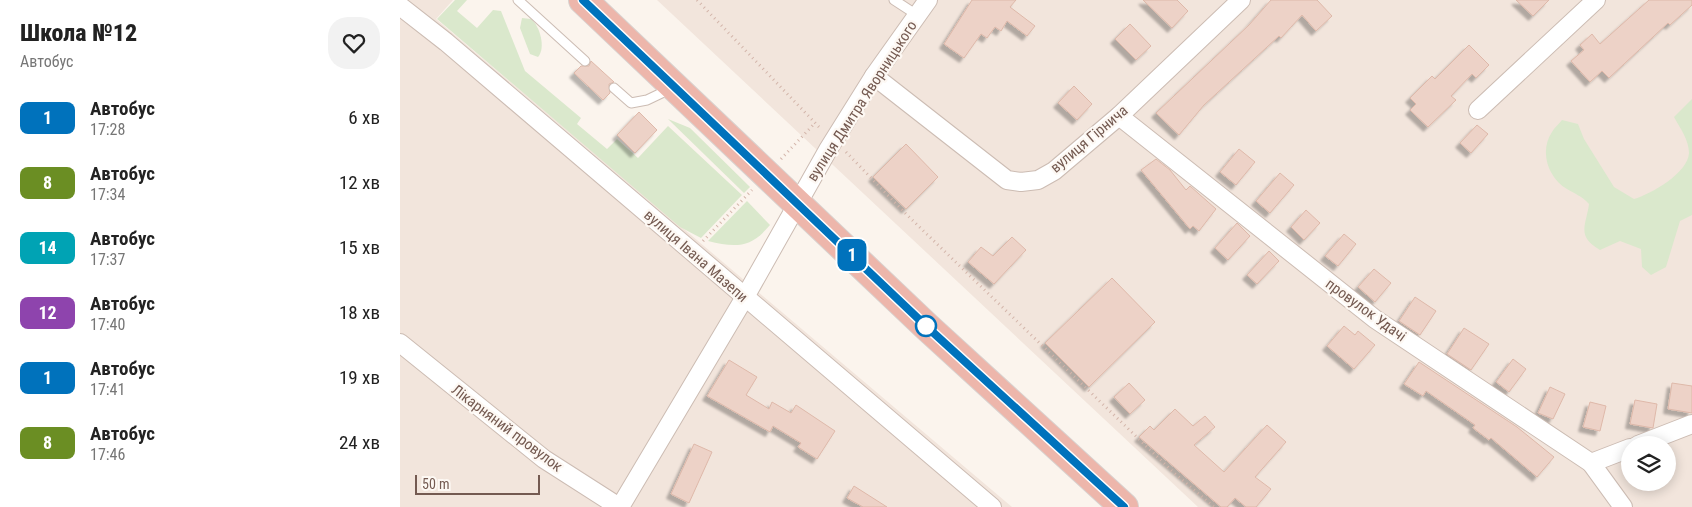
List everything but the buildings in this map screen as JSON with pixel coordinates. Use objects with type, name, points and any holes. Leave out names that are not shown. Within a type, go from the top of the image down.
[{"type":"highway","points":[[583,0],[926,326],[1124,507]]},
{"type":"street","name":"вулиця Дмитра Яворницького","points":[[620,507],[745,297],[834,140],[874,76],[928,0]]},
{"type":"street","name":"вулиця Гірнича","points":[[874,76],[1008,180],[1021,182],[1038,180],[1054,171],[1119,116],[1241,0]]},
{"type":"street","points":[[1478,110],[1596,0]]},
{"type":"street","name":"вулиця Івана Мазепи","points":[[400,6],[446,42],[992,507]]},
{"type":"street","name":"провулок Удачі","points":[[1119,116],[1374,318],[1590,463],[1623,507]]},
{"type":"street","name":"Лікарняний провулок","points":[[400,343],[544,459],[620,507]]},
{"type":"street","points":[[1661,436],[1692,424]]},
{"type":"street","points":[[1590,463],[1621,451]]},
{"type":"lane","points":[[518,0],[585,61]]},
{"type":"lane","points":[[894,0],[917,15]]},
{"type":"lane","points":[[614,88],[631,103],[647,100],[674,86]]},
{"type":"path","points":[[697,0],[815,123],[1174,473],[1214,507]]},
{"type":"path","points":[[780,161],[815,123]]},
{"type":"path","points":[[692,252],[752,190]]},
{"type":"shaded area","points":[[400,0],[453,0],[436,19],[1012,507],[400,507]]},
{"type":"shaded area","points":[[657,0],[1692,0],[1692,507],[1198,507]]},
{"type":"green space","points":[[455,0],[467,0],[457,11],[477,28],[493,10],[501,11],[525,71],[581,118],[577,124],[607,149],[617,139],[638,158],[668,126],[742,195],[701,238],[680,227],[437,19]]},
{"type":"green space","points":[[522,18],[531,19],[537,27],[542,43],[538,57],[530,54],[520,28]]},
{"type":"green space","points":[[1692,99],[1692,215],[1680,221],[1666,267],[1651,275],[1642,267],[1641,249],[1620,241],[1600,250],[1588,240],[1584,230],[1589,204],[1560,184],[1555,178],[1550,171],[1546,147],[1552,132],[1562,120],[1578,124],[1584,139],[1614,187],[1634,199],[1659,188],[1676,175],[1687,161],[1689,153],[1688,143],[1674,117]]},
{"type":"green space","points":[[668,119],[690,128],[750,187],[744,193]]},
{"type":"green space","points":[[747,201],[770,225],[763,233],[742,244],[727,245],[708,241]]},
{"type":"bus line","name":"1","points":[[583,0],[926,326],[1124,507]]}]
